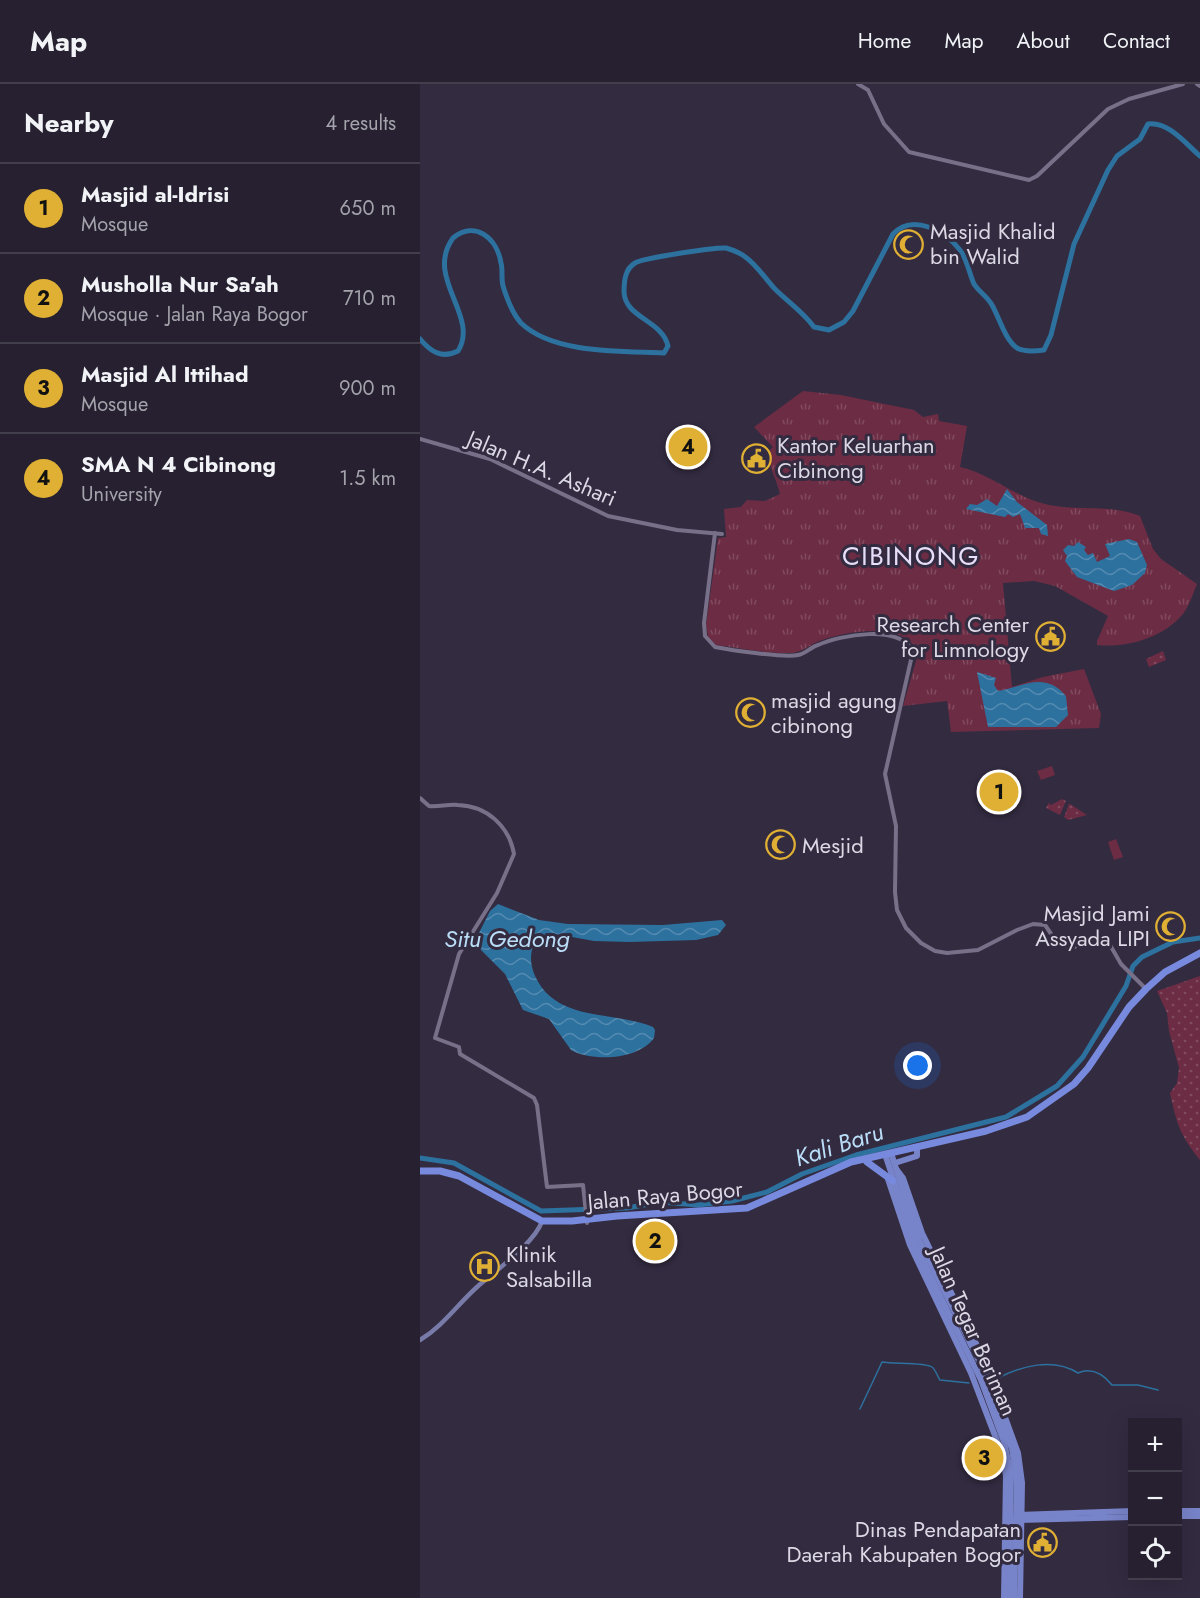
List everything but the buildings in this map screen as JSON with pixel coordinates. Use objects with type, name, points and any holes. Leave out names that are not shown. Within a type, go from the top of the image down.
[{"type":"highway","name":"Jalan Raya Bogor","points":[[1065,1094],[1088,1068],[1129,1006],[1165,972],[1200,955]]},
{"type":"highway","name":"Jalan Raya Bogor","points":[[542,1223],[587,1218],[748,1211],[841,1169],[1016,1126],[1065,1094],[1092,1070],[1138,1002],[1167,976],[1200,955]]},
{"type":"highway","name":"Jalan Raya Bogor","points":[[657,1216],[747,1208],[840,1166],[892,1158]]},
{"type":"highway","points":[[867,1162],[890,1179]]},
{"type":"highway","points":[[420,1173],[444,1172],[459,1176],[542,1223]]},
{"type":"main road","name":"Jalan Tegar Beriman","points":[[892,1158],[903,1178],[922,1233],[984,1362],[1014,1439],[1022,1472],[1009,1598]]},
{"type":"main road","name":"Jalan Tegar Beriman","points":[[892,1158],[890,1179],[926,1280],[971,1372],[1002,1454],[1006,1476],[1004,1598]]},
{"type":"main road","name":"Jalan Tegar Beriman","points":[[892,1158],[919,1240],[977,1365],[1015,1462],[1014,1598]]},
{"type":"main road","name":"Jalan Tegar Beriman","points":[[898,1203],[915,1244],[977,1365]]},
{"type":"main road","points":[[420,1340],[447,1320],[542,1223]]},
{"type":"main road","points":[[1016,1518],[1128,1511]]},
{"type":"main road","points":[[1182,1511],[1200,1511]]},
{"type":"main road","points":[[1016,1518],[1128,1516]]},
{"type":"main road","points":[[1182,1516],[1200,1516]]},
{"type":"main road","name":"Jalan Tegar Beriman","points":[[1016,1518],[1022,1545],[1020,1598]]},
{"type":"main road","points":[[1016,1552],[1022,1545]]},
{"type":"street","points":[[858,84],[868,90],[884,124],[909,152],[1029,180],[1037,176],[1108,109],[1129,99],[1183,84]]},
{"type":"street","name":"Jalan H.A. Ashari","points":[[420,439],[490,459],[608,516],[669,529],[722,534]]},
{"type":"street","points":[[714,533],[704,623],[707,640],[715,647],[797,655],[822,643],[870,634],[889,636],[906,644],[913,651],[885,774],[896,826],[895,903],[912,936],[934,951],[958,954],[981,949],[1017,930],[1041,924],[1056,941],[1070,949],[1095,938],[1106,938],[1124,968],[1146,989]]},
{"type":"street","points":[[420,798],[429,806],[462,805],[486,812],[503,827],[514,856],[493,900],[459,954],[435,1037],[459,1047],[460,1054],[534,1098],[547,1187],[583,1185],[587,1218]]},
{"type":"green space","points":[[803,391],[841,395],[914,410],[923,417],[938,414],[939,421],[967,426],[960,467],[983,475],[1037,502],[1060,507],[1118,510],[1140,516],[1153,549],[1161,559],[1197,584],[1183,614],[1155,635],[1132,643],[1097,645],[1108,616],[1055,586],[1034,581],[1003,583],[1012,687],[1043,677],[1084,669],[1101,714],[1099,728],[951,732],[947,701],[903,706],[918,654],[912,643],[888,632],[857,632],[828,638],[795,653],[763,652],[716,645],[708,637],[706,625],[718,538],[726,537],[724,509],[741,507],[747,500],[765,501],[780,494],[770,464],[769,451],[773,447],[754,427]]},
{"type":"green space","points":[[1163,651],[1166,660],[1149,667],[1146,659]]},
{"type":"green space","points":[[1052,766],[1055,775],[1041,780],[1037,771]]},
{"type":"green space","points":[[1062,799],[1066,801],[1060,815],[1046,808],[1049,803],[1051,805]]},
{"type":"green space","points":[[1069,804],[1087,815],[1068,820],[1064,817]]},
{"type":"green space","points":[[1116,839],[1123,857],[1114,860],[1108,842]]},
{"type":"green space","points":[[1200,976],[1200,1160],[1180,1129],[1175,1113],[1170,1093],[1177,1083],[1179,1068],[1169,1031],[1167,1013],[1157,991]]},
{"type":"water","points":[[1007,489],[1017,502],[1047,525],[1048,536],[1041,534],[1039,528],[1025,528],[1020,514],[1013,517],[1008,514],[1005,517],[966,509],[970,504],[977,505],[987,499],[997,506]]},
{"type":"water","points":[[1129,539],[1137,542],[1147,565],[1145,573],[1132,585],[1114,591],[1077,577],[1065,561],[1067,556],[1063,550],[1068,545],[1074,546],[1078,542],[1086,547],[1084,550],[1088,555],[1093,553],[1097,562],[1110,556],[1105,544]]},
{"type":"water","points":[[977,672],[996,678],[994,685],[998,691],[1034,682],[1050,684],[1066,696],[1068,715],[1056,727],[988,727]]},
{"type":"water","name":"Situ Gedong","points":[[498,904],[539,920],[568,924],[663,925],[722,920],[726,925],[718,935],[696,940],[594,941],[550,933],[536,940],[531,954],[533,972],[545,991],[557,1001],[587,1013],[637,1022],[653,1027],[655,1030],[654,1038],[637,1051],[615,1057],[591,1056],[571,1050],[549,1019],[523,1010],[505,974],[474,943],[490,911]]},
{"type":"waterway","points":[[420,339],[437,353],[447,354],[458,351],[463,338],[462,324],[448,282],[445,268],[446,253],[453,238],[469,231],[484,234],[495,246],[499,254],[503,286],[510,306],[521,323],[535,333],[569,346],[609,351],[664,353],[668,346],[659,330],[630,308],[626,301],[624,284],[629,269],[635,263],[695,251],[731,249],[749,260],[814,327],[829,330],[844,322],[853,311],[893,234],[901,228],[919,225],[937,231],[960,250],[974,284],[990,302],[1013,344],[1023,350],[1044,350],[1051,335],[1074,244],[1108,170],[1117,156],[1140,139],[1148,124],[1163,126],[1170,130],[1200,156]]},
{"type":"waterway","name":"Kali Baru","points":[[420,1158],[454,1163],[541,1211],[627,1208],[661,1202],[698,1205],[732,1201],[767,1192],[802,1174],[856,1155],[1006,1117],[1057,1086],[1083,1057],[1126,986],[1133,966],[1142,957],[1173,942],[1200,938]]},
{"type":"waterway","points":[[860,1409],[882,1362],[928,1365],[933,1368],[940,1380],[969,1383]]},
{"type":"waterway","points":[[996,1379],[1026,1367],[1048,1364],[1058,1365],[1078,1373],[1093,1371],[1112,1385],[1138,1385],[1158,1390]]},
{"type":"place","name":"Masjid Khalid bin Walid","points":[[909,244]]},
{"type":"place","name":"SMA N 4 Cibinong","points":[[688,447]]},
{"type":"place","name":"Kantor Keluarhan Cibinong","points":[[756,458]]},
{"type":"place","name":"Research Center for Limnology","points":[[1050,637]]},
{"type":"place","name":"masjid agung cibinong","points":[[750,713]]},
{"type":"place","name":"Masjid al-Idrisi","points":[[999,792]]},
{"type":"place","name":"Mesjid","points":[[781,845]]},
{"type":"place","name":"Masjid Jami Assyada LIPI","points":[[1171,926]]},
{"type":"place","name":"Musholla Nur Sa'ah","points":[[655,1241]]},
{"type":"place","name":"Klinik Salsabilla","points":[[485,1267]]},
{"type":"place","name":"Masjid Al Ittihad","points":[[984,1458]]},
{"type":"place","name":"Dinas Pendapatan Daerah Kabupaten Bogor","points":[[1042,1542]]},
{"type":"district","name":"CIBINONG","points":[[911,556]]}]
